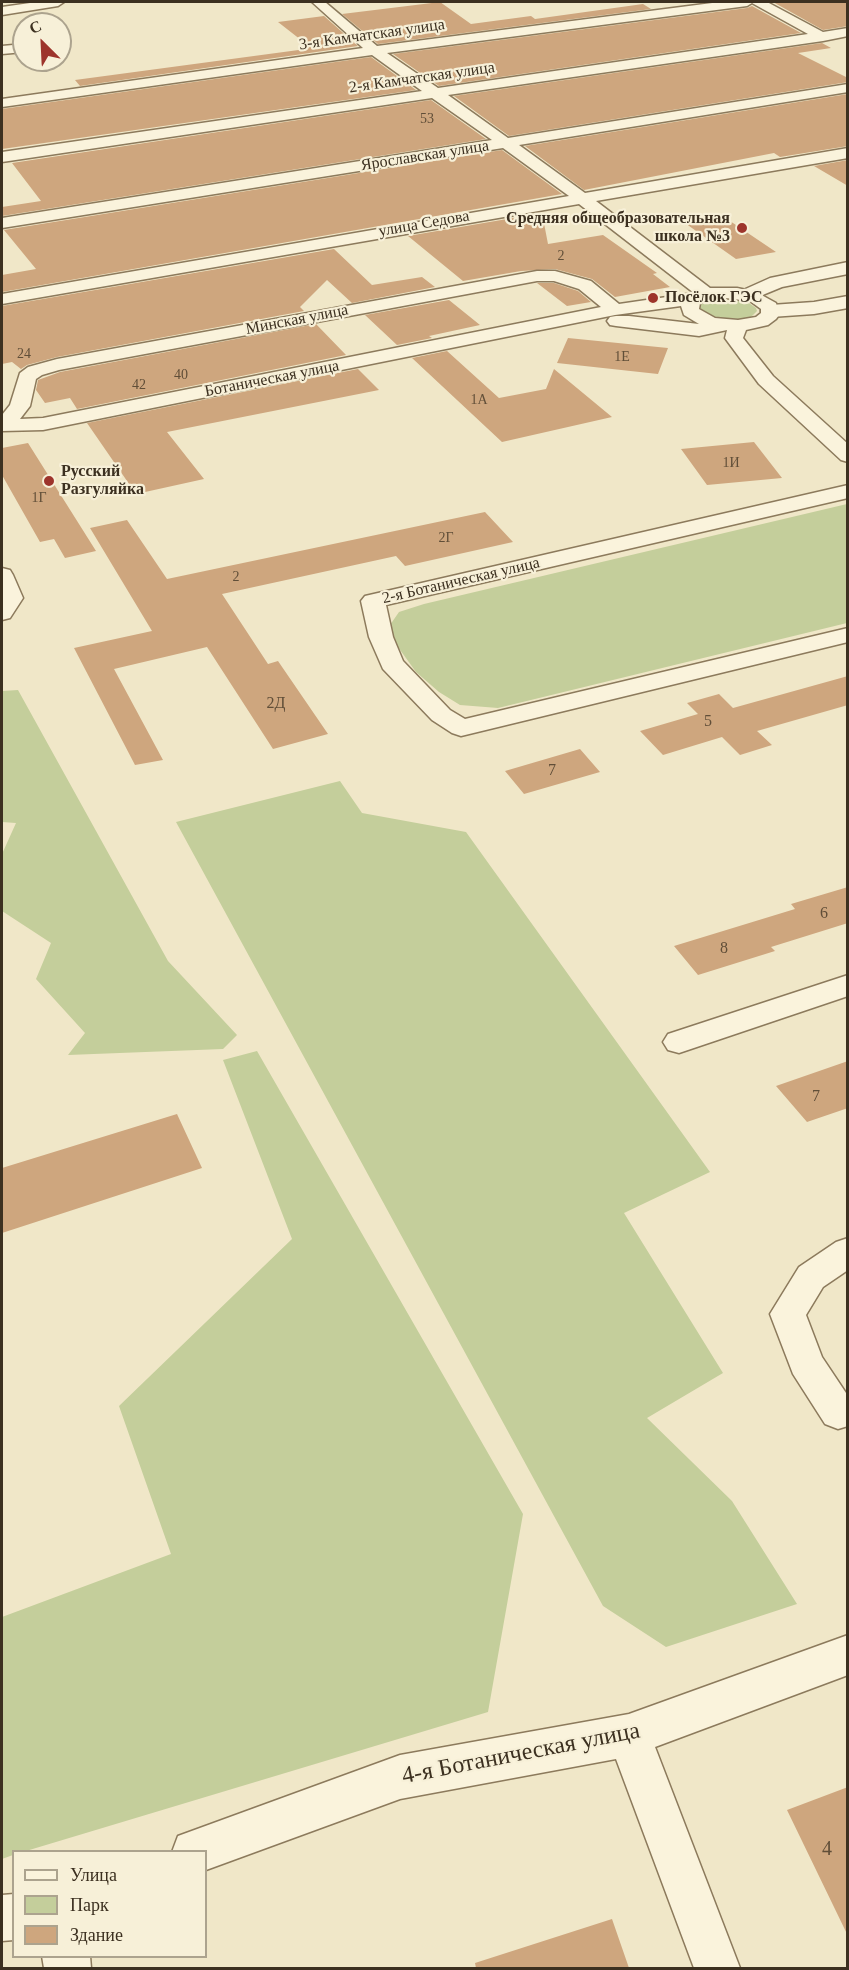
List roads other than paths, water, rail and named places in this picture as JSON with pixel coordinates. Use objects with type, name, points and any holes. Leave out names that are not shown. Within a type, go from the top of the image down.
[{"type":"street","points":[[2,12],[58,2]]},
{"type":"street","points":[[318,2],[375,51],[580,198],[700,296],[688,307],[694,316],[710,323],[734,326],[734,338],[766,380],[848,456]]},
{"type":"street","name":"3-я Камчатская улица","points":[[2,103],[534,28],[747,2]]},
{"type":"street","points":[[758,2],[838,45]]},
{"type":"street","name":"2-я Камчатская улица","points":[[2,157],[848,32]]},
{"type":"street","name":"Ярославская улица","points":[[2,223],[848,88]]},
{"type":"street","name":"улица Седова","points":[[2,299],[848,153]]},
{"type":"street","points":[[748,295],[777,282],[848,268]]},
{"type":"street","name":"Минская улица","points":[[3,425],[20,406],[27,377],[35,371],[57,365],[530,277],[555,276],[585,285],[615,310]]},
{"type":"street","name":"Ботаническая улица","points":[[3,425],[55,421],[615,310],[726,292],[748,295]]},
{"type":"street","points":[[748,295],[762,300],[771,311],[814,308],[848,302]]},
{"type":"street","name":"Ботаническая улица","points":[[542,326],[629,321],[699,330],[762,321],[771,311]]},
{"type":"street","name":"2-я Ботаническая улица","points":[[848,491],[373,601],[381,637],[392,664],[441,715],[461,728],[848,635]]},
{"type":"street","points":[[2,613],[11,598],[4,581]]},
{"type":"street","points":[[680,1042],[848,985]]},
{"type":"street","points":[[838,1413],[806,1363],[788,1314],[811,1277],[848,1252]]},
{"type":"street","name":"4-я Ботаническая улица","points":[[197,1850],[400,1777],[629,1735],[848,1655]]},
{"type":"street","points":[[629,1735],[717,1968]]},
{"type":"place","name":"Средняя общеобразовательная школа №3","points":[[742,228]]},
{"type":"place","name":"Посёлок ГЭС","points":[[653,298]]},
{"type":"place","name":"Русский Разгуляйка","points":[[49,481]]}]
